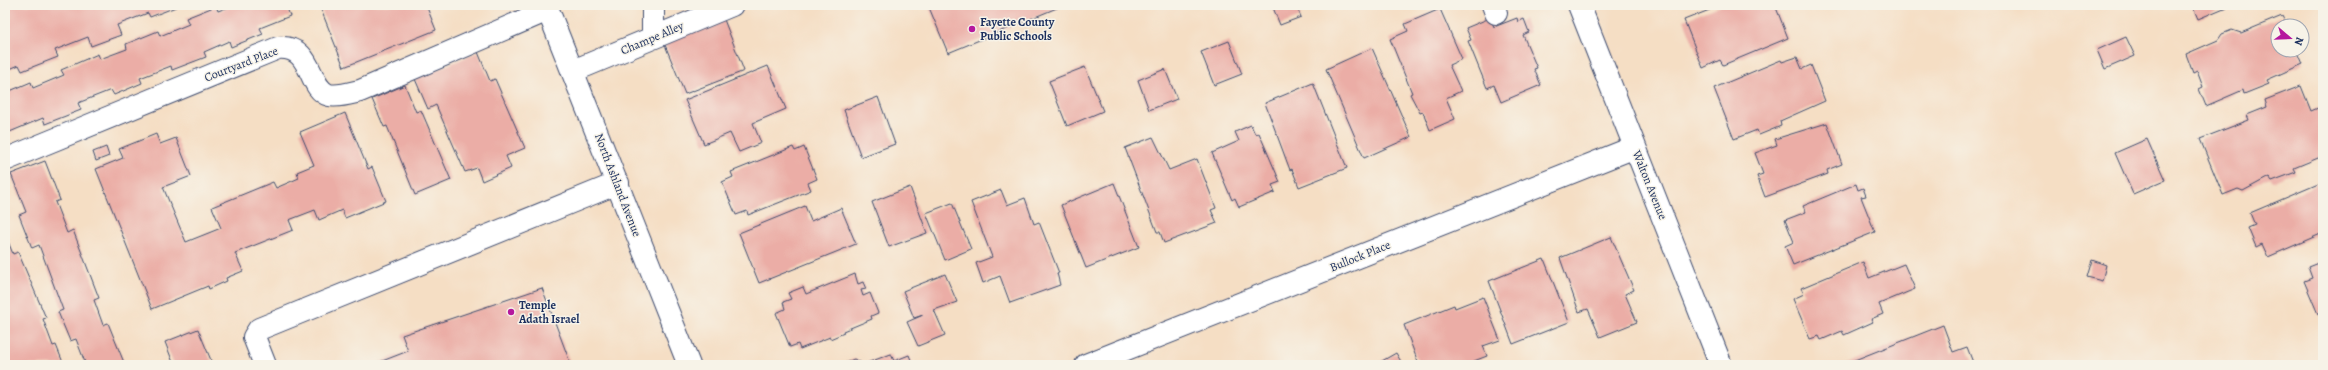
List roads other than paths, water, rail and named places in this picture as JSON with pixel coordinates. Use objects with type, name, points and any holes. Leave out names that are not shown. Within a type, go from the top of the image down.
[{"type":"street","points":[[653,5],[653,38]]},
{"type":"street","name":"Champe Alley","points":[[573,71],[732,5]]},
{"type":"street","name":"Walton Avenue","points":[[1579,5],[1722,365]]},
{"type":"street","name":"North Ashland Avenue","points":[[547,7],[689,365]]},
{"type":"street","name":"Courtyard Place","points":[[5,160],[278,48],[288,47],[296,52],[304,60],[320,89],[328,95],[338,95],[360,91],[547,7]]},
{"type":"street","name":"Bullock Place","points":[[1086,365],[1635,147]]},
{"type":"street","points":[[265,365],[254,337],[259,329],[618,183]]},
{"type":"place","name":"Fayette County Public Schools","points":[[972,29]]},
{"type":"place","name":"Temple Adath Israel","points":[[511,312]]}]
